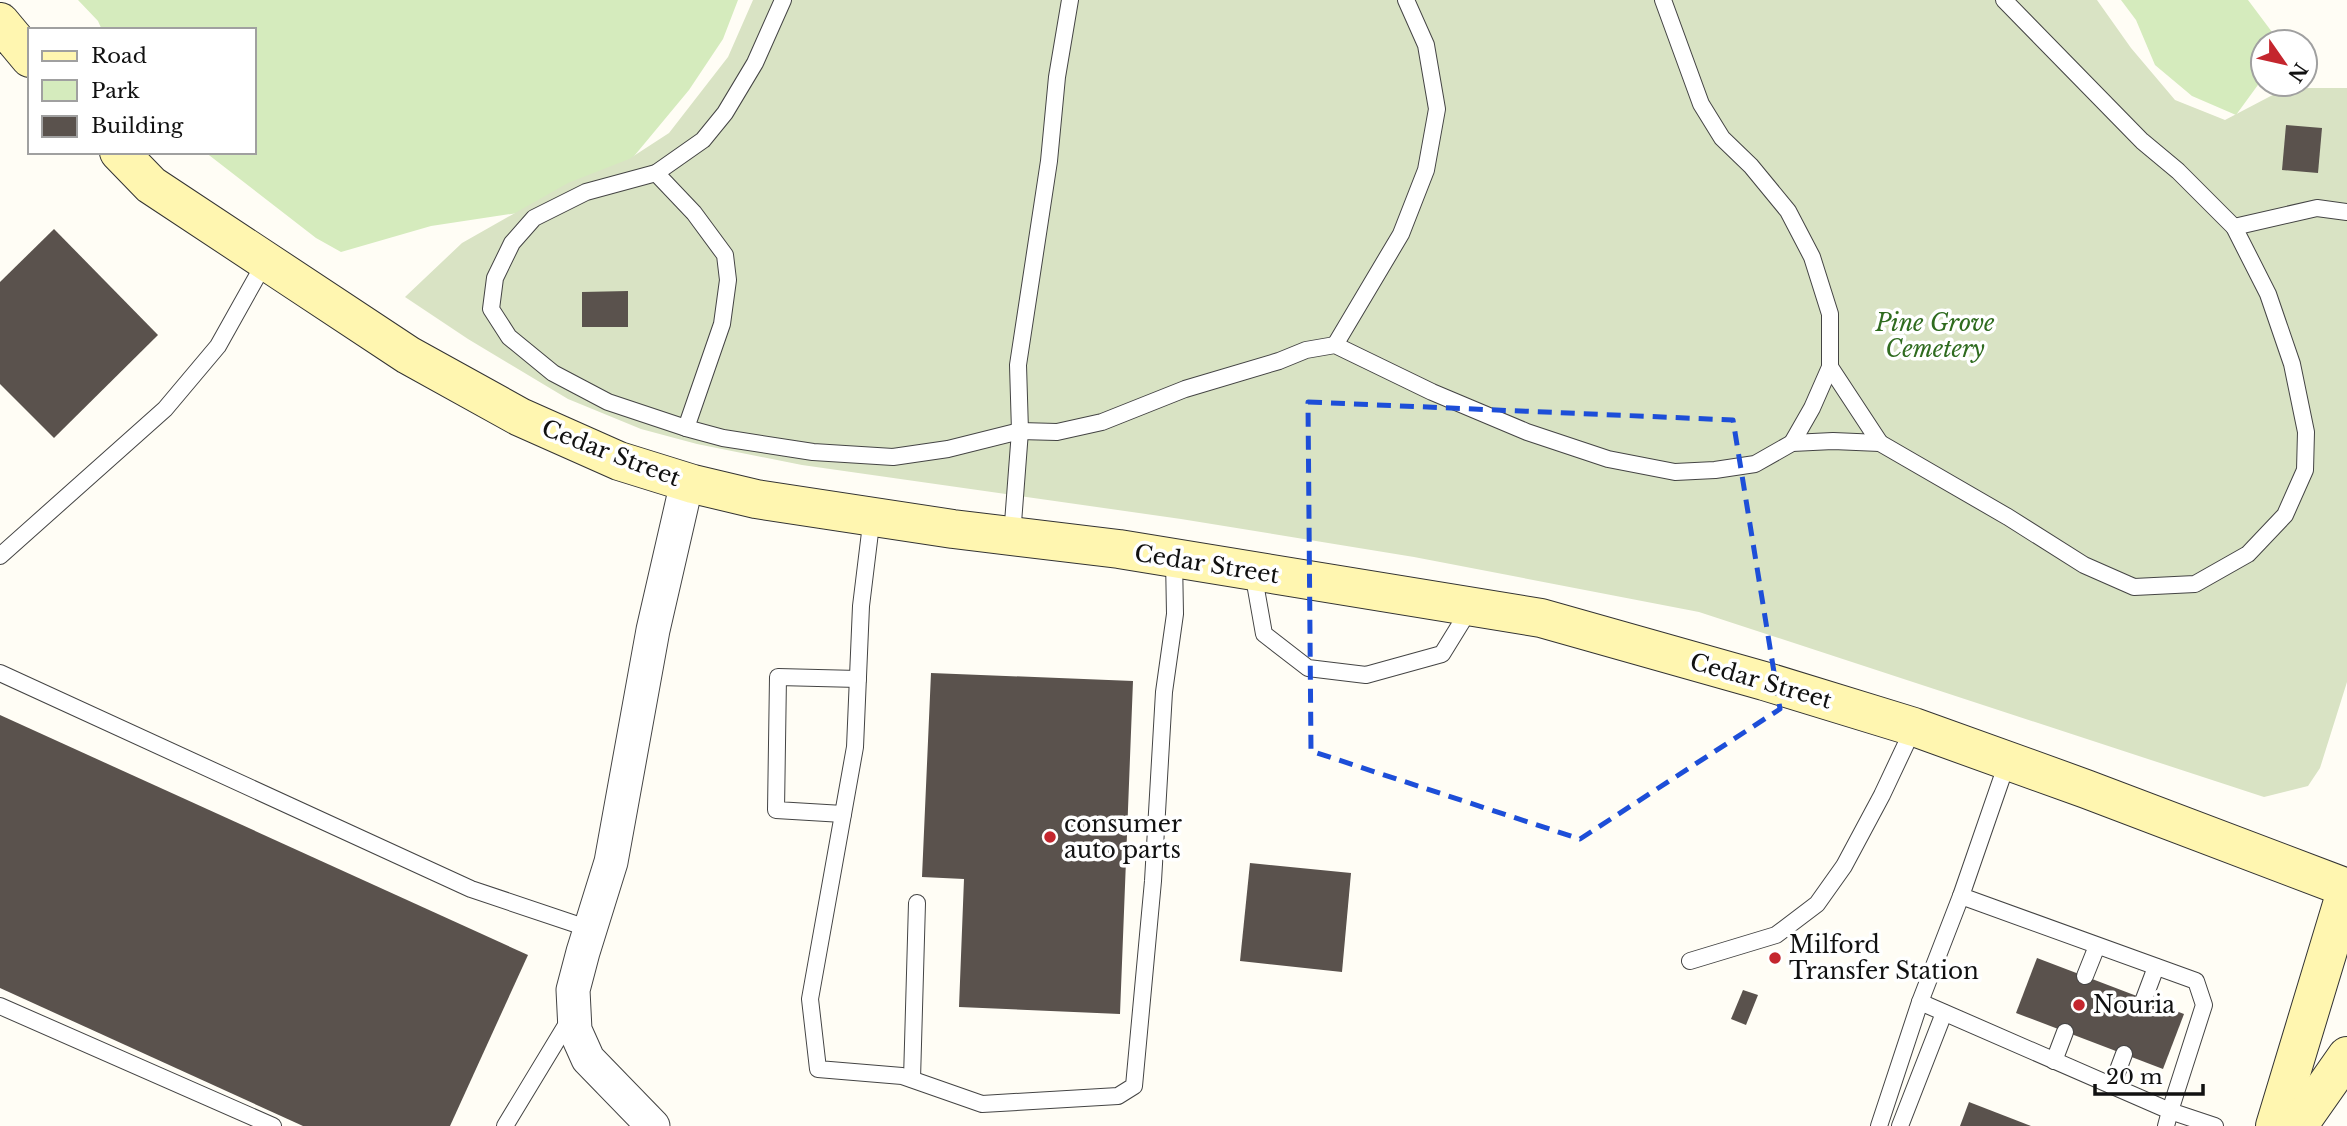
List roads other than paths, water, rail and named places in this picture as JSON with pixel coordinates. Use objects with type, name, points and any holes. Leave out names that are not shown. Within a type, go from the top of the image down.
[{"type":"main road","points":[[0,22],[28,56]]},
{"type":"main road","name":"Cedar Street","points":[[121,154],[151,185],[408,355],[520,417],[620,461],[687,482],[756,499],[1174,558],[1541,618],[1914,727],[2347,888]]},
{"type":"main road","points":[[2275,1126],[2347,888]]},
{"type":"main road","points":[[2298,1126],[2347,1056]]},
{"type":"street","points":[[653,1126],[588,1059],[575,1030],[573,990],[611,862],[653,630],[687,482]]},
{"type":"lane","points":[[783,0],[755,63],[725,113],[702,140],[656,173],[586,192],[534,218],[512,243],[495,278],[492,309],[509,337],[553,373],[608,402],[723,438],[813,452],[893,457],[948,450],[1020,430],[1057,432],[1102,422],[1185,388],[1279,361],[1306,350],[1335,345],[1432,392],[1527,432],[1608,459],[1675,472],[1755,464],[1792,443],[1880,443]]},
{"type":"lane","points":[[1012,536],[1020,430],[1018,365],[1049,161],[1057,76],[1070,0]]},
{"type":"lane","points":[[1335,345],[1401,234],[1426,170],[1437,109],[1426,45],[1406,0]]},
{"type":"lane","points":[[1663,0],[1701,104],[1722,138],[1751,166],[1788,211],[1812,257],[1830,314],[1829,367],[1812,408],[1792,443]]},
{"type":"lane","points":[[1829,367],[1880,443],[2008,517],[2084,565],[2134,587],[2195,584],[2248,554],[2285,515],[2305,470],[2306,432],[2292,365],[2268,294],[2234,227],[2178,171],[2142,141],[2004,0]]},
{"type":"lane","points":[[656,173],[694,213],[725,254],[729,280],[722,324],[687,428]]},
{"type":"lane","points":[[2234,227],[2317,208],[2347,212]]},
{"type":"lane","points":[[0,556],[165,409],[218,346],[265,262]]},
{"type":"lane","points":[[872,516],[861,606],[855,747],[810,999],[818,1069],[902,1076],[982,1104],[1118,1096],[1134,1086],[1153,881],[1164,692],[1175,614],[1174,558]]},
{"type":"lane","points":[[1253,572],[1264,634],[1308,668],[1366,675],[1442,654],[1471,607]]},
{"type":"lane","points":[[0,673],[471,889],[590,929]]},
{"type":"lane","points":[[843,814],[776,810],[778,677],[858,678]]},
{"type":"lane","points":[[1690,961],[1776,936],[1817,904],[1844,866],[1914,727]]},
{"type":"lane","points":[[1878,1126],[2008,760]]},
{"type":"lane","points":[[1961,896],[2196,981],[2204,1005],[2168,1118]]},
{"type":"lane","points":[[912,1079],[917,903]]},
{"type":"lane","points":[[2085,976],[2097,946]]},
{"type":"lane","points":[[2144,999],[2156,967]]},
{"type":"lane","points":[[1920,1002],[2112,1086],[2168,1118],[2215,1126]]},
{"type":"lane","points":[[0,1006],[272,1126]]},
{"type":"lane","points":[[505,1126],[574,1012]]},
{"type":"lane","points":[[1900,1126],[1944,1013]]},
{"type":"lane","points":[[2054,1060],[2064,1031]]},
{"type":"lane","points":[[2112,1086],[2124,1054]]},
{"type":"place","name":"consumer auto parts","points":[[1050,837]]},
{"type":"place","name":"Milford Transfer Station","points":[[1775,958]]},
{"type":"place","name":"Nouria","points":[[2079,1005]]},
{"type":"park label","name":"Pine Grove Cemetery","points":[[1935,336]]}]
